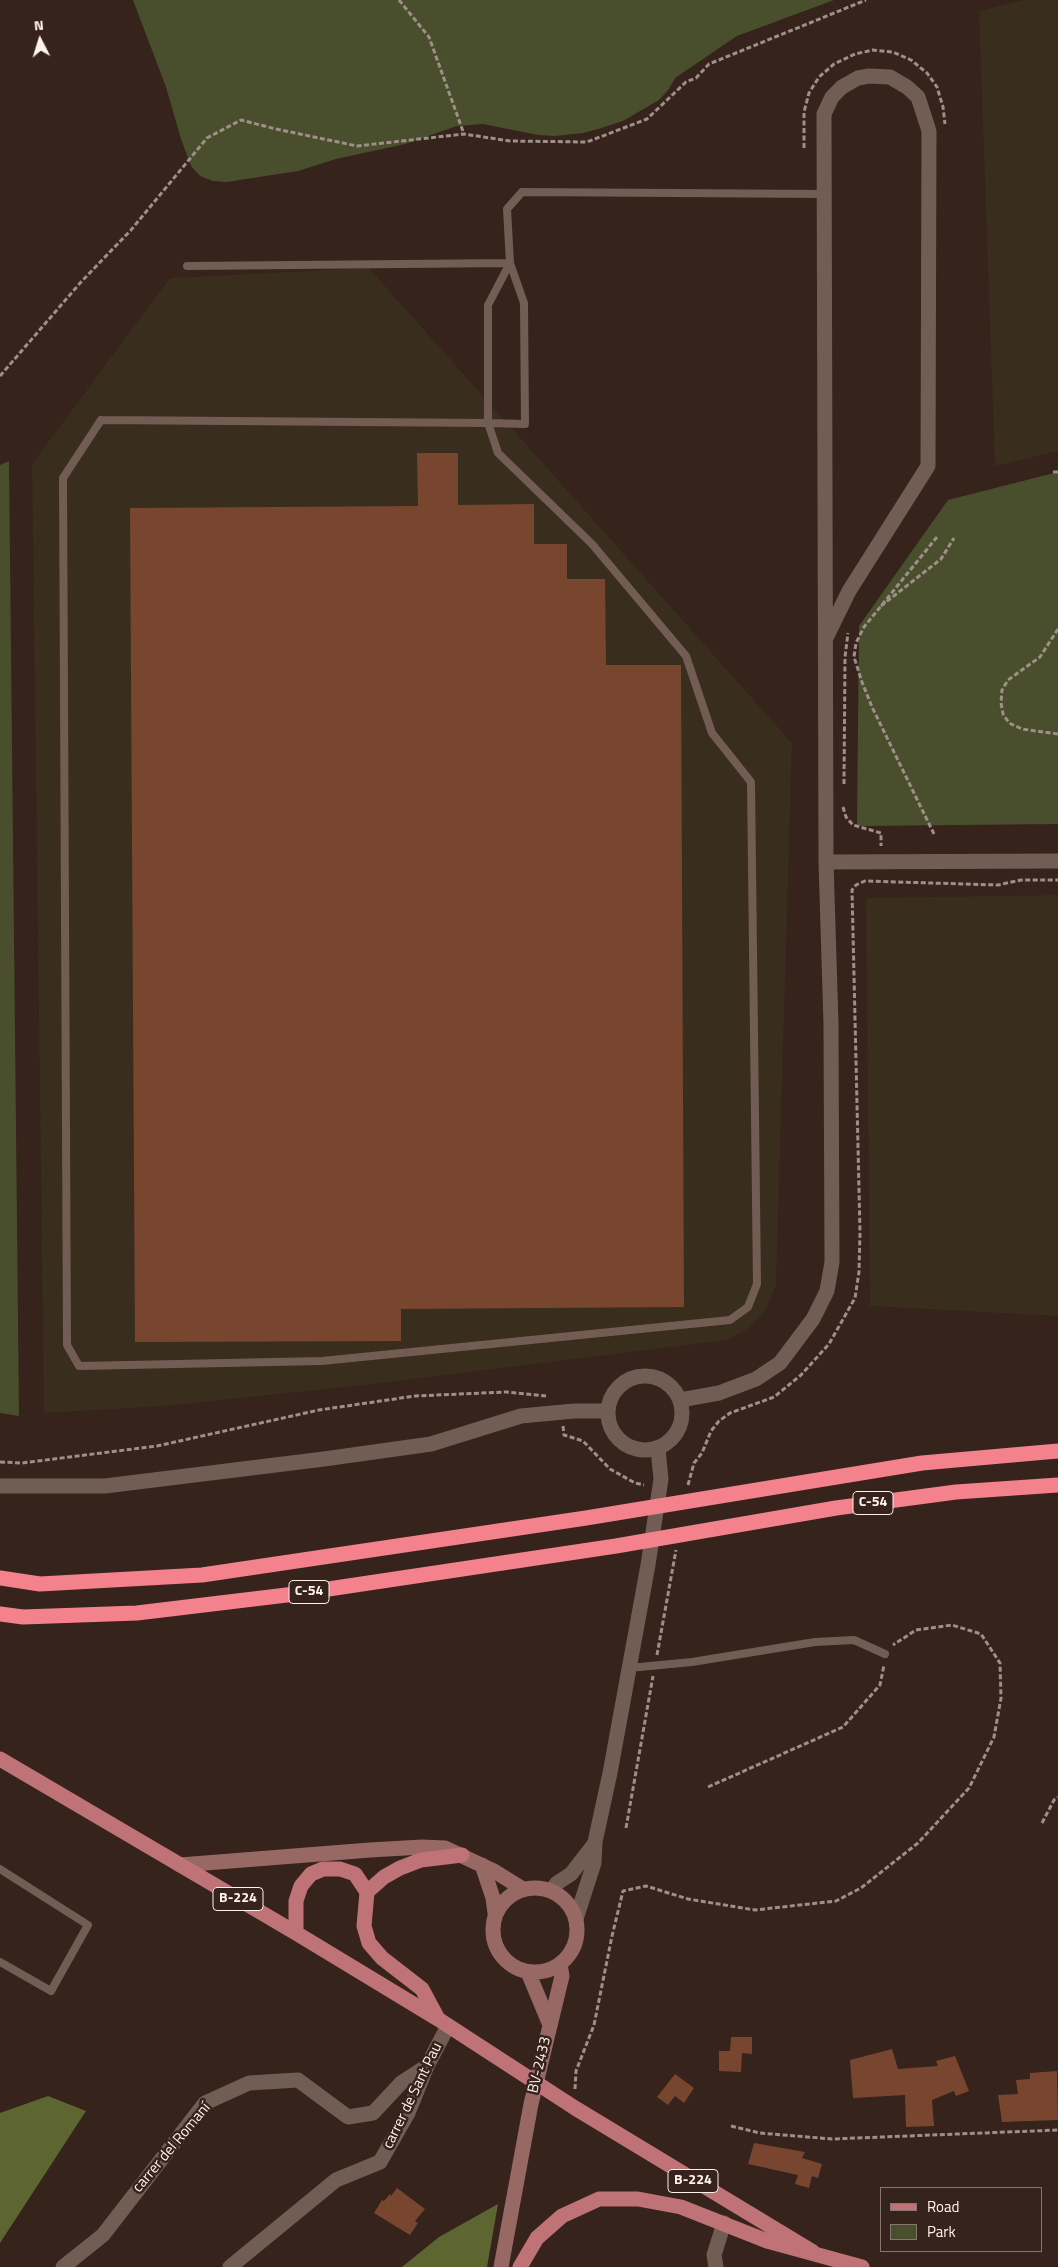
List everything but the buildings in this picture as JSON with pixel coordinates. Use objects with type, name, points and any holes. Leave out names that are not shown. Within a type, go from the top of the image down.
[{"type":"highway","name":"C-54","points":[[0,1578],[40,1584],[202,1575],[615,1513],[689,1494],[922,1463],[1058,1451]]},
{"type":"highway","name":"C-54","points":[[0,1614],[23,1617],[137,1613],[295,1594],[616,1546],[683,1538],[836,1508],[956,1492],[1058,1485]]},
{"type":"main road","name":"B-224","points":[[0,1759],[296,1932],[443,2022],[572,2107],[813,2252],[862,2267]]},
{"type":"main road","points":[[180,1865],[422,1847],[444,1848],[482,1865],[523,1889]]},
{"type":"main road","points":[[367,1892],[384,1877],[400,1868],[421,1860],[462,1855]]},
{"type":"main road","points":[[482,1865],[493,1898],[495,1913],[492,1926],[493,1939],[497,1950],[505,1961],[515,1968],[528,1972],[550,1970],[569,1955],[575,1944],[576,1920],[562,1898],[551,1891],[537,1888],[523,1889],[512,1894],[495,1913]]},
{"type":"main road","points":[[296,1932],[296,1901],[301,1886],[311,1874],[323,1869],[340,1869],[355,1874],[363,1883],[367,1892],[364,1926],[369,1943],[382,1958],[422,1989],[443,2022]]},
{"type":"main road","name":"BV-2433","points":[[502,2267],[531,2104],[562,1976],[560,1964]]},
{"type":"main road","name":"BV-2433","points":[[528,1972],[550,2026]]},
{"type":"main road","points":[[520,2267],[537,2238],[562,2216],[599,2199],[638,2199],[681,2207],[767,2241],[813,2252]]},
{"type":"street","points":[[680,1400],[719,1392],[756,1379],[780,1363],[813,1319],[827,1291],[832,1252],[831,1024],[826,862],[827,636],[824,114],[832,97],[842,87],[858,78],[869,76],[890,78],[906,86],[918,97],[929,132],[928,466],[849,591],[827,636]]},
{"type":"street","points":[[826,862],[1058,861]]},
{"type":"street","points":[[639,1376],[652,1376],[664,1381],[674,1389],[680,1400],[681,1423],[672,1438],[658,1449],[645,1451],[633,1449],[622,1443],[608,1423],[607,1411],[610,1399],[617,1388],[627,1380],[639,1376]]},
{"type":"street","points":[[0,1486],[105,1486],[324,1460],[431,1444],[521,1416],[574,1411],[607,1411]]},
{"type":"street","points":[[576,1920],[594,1863],[596,1842],[629,1668],[661,1479],[658,1449]]},
{"type":"street","points":[[551,1891],[556,1883],[571,1874],[596,1842]]},
{"type":"street","name":"carrer de Sant Pau","points":[[230,2267],[336,2180],[380,2162],[408,2113],[443,2022]]},
{"type":"street","name":"carrer del Romaní","points":[[63,2267],[102,2235],[205,2103],[249,2083],[298,2080],[348,2117],[374,2112],[401,2083],[427,2066]]},
{"type":"street","points":[[716,2267],[714,2255],[724,2223]]},
{"type":"lane","points":[[510,263],[488,305],[488,423],[498,453],[592,544],[686,656],[712,733],[751,782],[758,1284],[748,1307],[730,1320],[322,1361],[79,1366],[67,1345],[63,478],[101,420],[488,423],[525,424],[524,303],[510,263],[507,209],[522,192],[825,194]]},
{"type":"lane","points":[[187,266],[510,263]]},
{"type":"lane","points":[[629,1668],[692,1662],[815,1642],[854,1640],[885,1654]]},
{"type":"lane","points":[[0,1869],[88,1925],[51,1991],[0,1962]]},
{"type":"path","points":[[398,0],[430,37],[464,134]]},
{"type":"path","points":[[0,376],[81,282],[130,230],[208,138],[240,120],[276,130],[357,146],[464,134],[510,141],[587,142],[647,119],[686,82],[696,78],[709,64],[866,0]]},
{"type":"path","points":[[804,148],[804,112],[809,93],[819,77],[834,64],[856,54],[873,50],[893,52],[911,60],[927,73],[937,87],[943,107],[946,133]]},
{"type":"path","points":[[1053,472],[1058,472]]},
{"type":"path","points":[[934,834],[872,707],[854,657],[856,643],[876,609],[937,537]]},
{"type":"path","points":[[876,609],[941,559],[954,538]]},
{"type":"path","points":[[1058,629],[1040,658],[1008,680],[1002,690],[1001,703],[1003,714],[1009,723],[1022,729],[1058,734]]},
{"type":"path","points":[[844,789],[845,657],[848,630]]},
{"type":"path","points":[[838,657],[854,657]]},
{"type":"path","points":[[844,799],[846,817],[853,825],[881,832]]},
{"type":"path","points":[[689,1494],[694,1463],[702,1454],[711,1431],[719,1421],[730,1413],[774,1397],[801,1376],[829,1344],[855,1298],[859,1272],[860,1232],[852,890],[856,885],[864,882],[998,885],[1021,880],[1058,880]]},
{"type":"path","points":[[0,1462],[42,1460],[157,1446],[319,1410],[415,1396],[506,1392],[550,1396]]},
{"type":"path","points":[[564,1435],[583,1441],[610,1469],[626,1477]]},
{"type":"path","points":[[626,1828],[655,1665],[683,1538]]},
{"type":"path","points":[[572,2107],[576,2071],[594,2025],[623,1890],[646,1886],[688,1899],[755,1910],[836,1901],[861,1888],[918,1843],[970,1788],[994,1737],[1002,1698],[1000,1663],[980,1634],[952,1625],[916,1630],[886,1649],[880,1685],[843,1727],[708,1787]]},
{"type":"path","points":[[1042,1823],[1054,1800],[1058,1797]]},
{"type":"path","points":[[732,2126],[760,2133],[832,2139],[1058,2130]]},
{"type":"shaded area","points":[[1024,0],[1058,0],[1058,451],[995,466],[979,11]]},
{"type":"shaded area","points":[[369,268],[792,743],[776,1285],[765,1312],[749,1328],[728,1340],[373,1384],[165,1406],[44,1413],[32,464],[170,278]]},
{"type":"shaded area","points":[[1058,895],[1058,1316],[870,1306],[866,898]]},
{"type":"green space","points":[[133,0],[834,0],[737,36],[675,78],[669,89],[659,100],[623,121],[598,129],[583,133],[555,136],[538,135],[483,124],[457,126],[405,144],[336,159],[298,171],[227,182],[213,181],[200,176],[191,166],[166,87]]},
{"type":"green space","points":[[9,461],[19,1416],[0,1413],[0,465]]},
{"type":"green space","points":[[1058,472],[1058,824],[857,826],[859,626],[948,500]]},
{"type":"green space","points":[[48,2096],[86,2111],[0,2243],[0,2113]]},
{"type":"green space","points":[[498,2204],[487,2267],[402,2267],[439,2237]]}]
